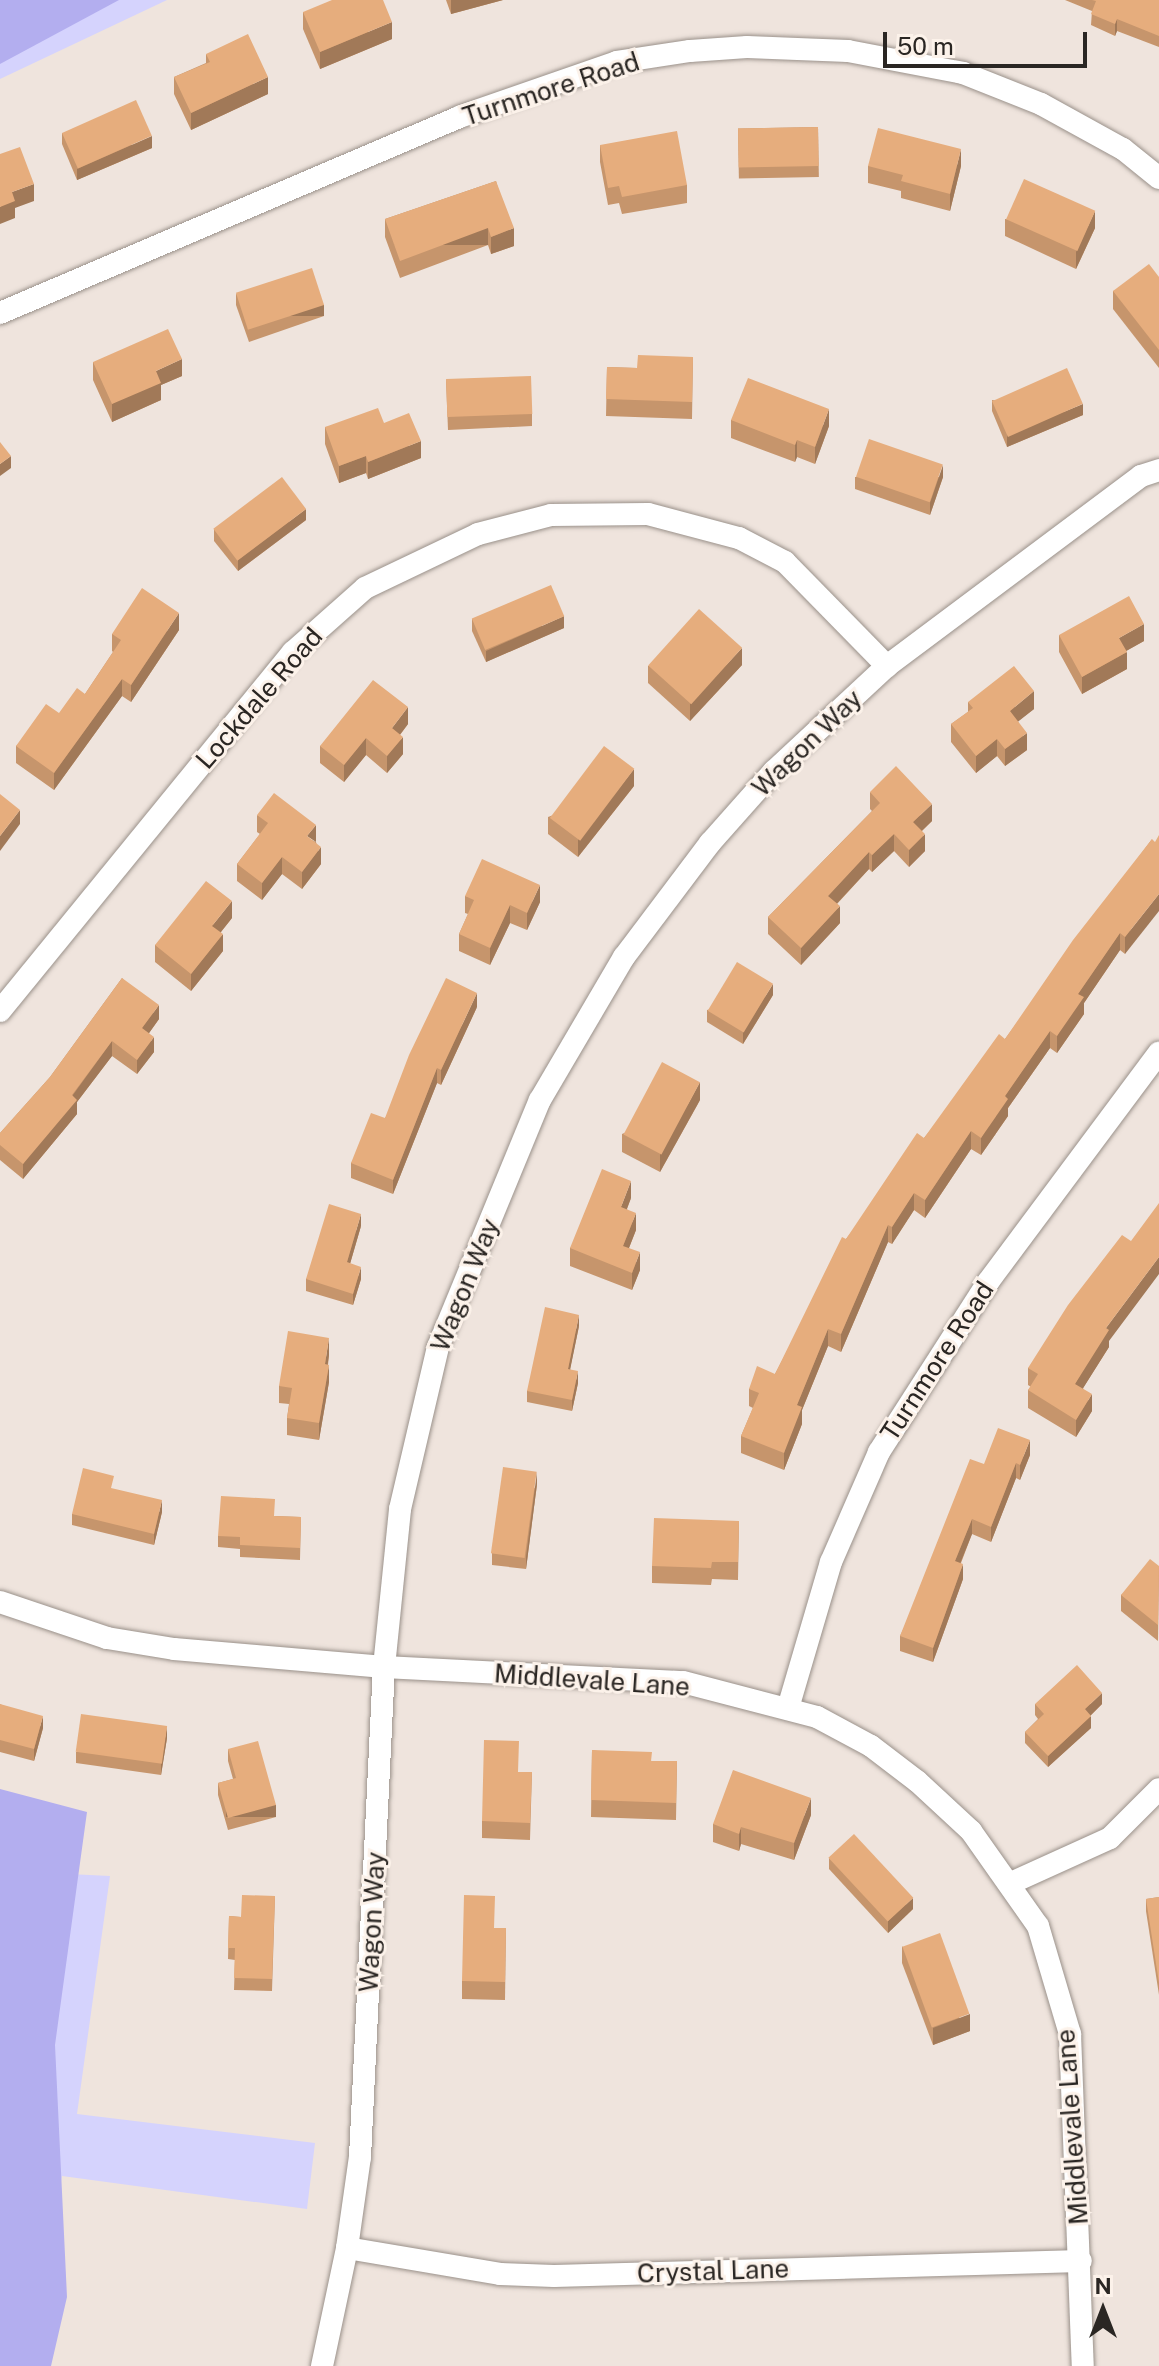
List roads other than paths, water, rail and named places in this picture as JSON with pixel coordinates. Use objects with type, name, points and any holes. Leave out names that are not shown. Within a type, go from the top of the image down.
[{"type":"street","name":"Turnmore Road","points":[[0,313],[459,117],[617,62],[690,51],[747,47],[848,51],[963,73],[1041,104],[1123,149],[1159,178]]},
{"type":"street","name":"Wagon Way","points":[[322,2366],[347,2248],[360,2157],[384,1667],[400,1509],[438,1347],[540,1100],[624,957],[710,843],[774,771],[887,666],[1141,476],[1159,470]]},
{"type":"street","name":"Lockdale Road","points":[[0,1011],[293,652],[365,588],[478,534],[551,515],[648,514],[739,538],[785,562],[887,666]]},
{"type":"street","name":"Turnmore Road","points":[[788,1708],[831,1562],[879,1452],[988,1282],[1159,1053]]},
{"type":"street","name":"Middlevale Lane","points":[[0,1602],[107,1638],[161,1647],[384,1667],[683,1682],[817,1717],[871,1746],[917,1781],[971,1831],[1011,1883],[1038,1926],[1070,2034],[1083,2366]]},
{"type":"street","points":[[1011,1883],[1110,1838],[1159,1789]]},
{"type":"street","name":"Crystal Lane","points":[[347,2248],[500,2274],[554,2276],[1081,2261]]}]
